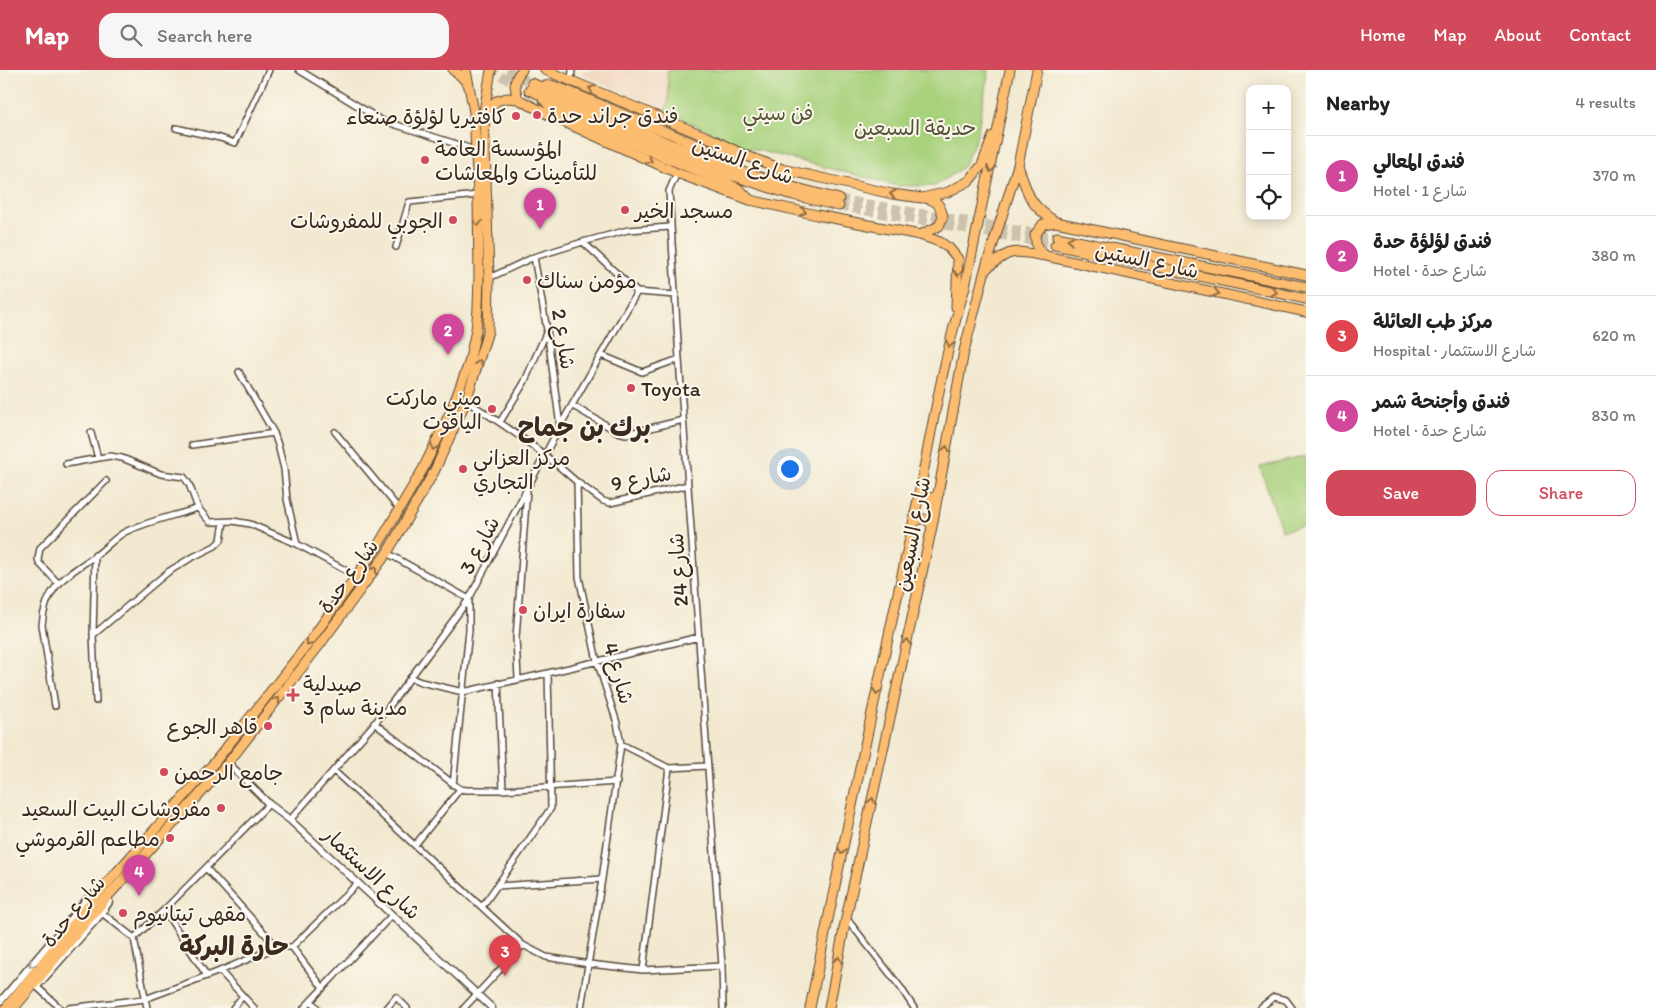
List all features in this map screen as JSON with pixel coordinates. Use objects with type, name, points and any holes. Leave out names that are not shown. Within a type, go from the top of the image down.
[{"type":"main road","points":[[453,70],[462,77],[470,88]]},
{"type":"main road","name":"شارع حدة","points":[[6,1008],[215,762],[308,644],[377,547],[423,468],[458,394],[469,363],[476,330],[479,275],[478,195],[474,112],[466,70]]},
{"type":"main road","name":"شارع حدة","points":[[14,1008],[104,893],[228,763],[318,647],[387,553],[434,472],[466,401],[488,331],[489,278],[485,104],[491,70]]},
{"type":"main road","points":[[518,99],[514,84],[516,76],[522,70]]},
{"type":"main road","points":[[545,70],[712,139],[744,155],[782,169],[892,194],[933,200],[940,205],[943,216],[939,226],[920,235]]},
{"type":"main road","name":"شارع السبعين","points":[[810,1008],[914,524],[955,322],[965,287],[1002,115],[1010,70]]},
{"type":"main road","name":"شارع السبعين","points":[[829,1008],[846,918],[939,493],[964,351],[985,270],[1018,165],[1037,70]]},
{"type":"main road","points":[[744,155],[719,153],[551,85],[535,89],[552,108],[565,115],[731,185],[739,189],[750,200]]},
{"type":"main road","name":"شارع الستين","points":[[535,89],[743,172],[839,202]]},
{"type":"main road","points":[[485,119],[496,101],[507,98],[518,99],[553,117],[677,173],[750,200],[920,235],[940,242],[949,248],[958,259],[955,322]]},
{"type":"main road","points":[[922,198],[948,192],[969,181],[982,165],[1002,115]]},
{"type":"main road","name":"شارع الستين","points":[[1018,165],[1028,196],[1041,212],[1056,222],[1306,275]]},
{"type":"main road","points":[[1046,256],[1037,248],[1035,235],[1043,224],[1056,222]]},
{"type":"main road","name":"شارع الستين","points":[[1306,287],[1056,241],[1306,299]]},
{"type":"main road","name":"شارع الستين","points":[[985,270],[1002,256],[1019,252],[1046,256],[1306,312]]},
{"type":"main road","points":[[478,308],[489,307]]},
{"type":"main road","points":[[920,490],[928,498],[934,497],[939,493]]},
{"type":"main road","points":[[914,524],[918,519],[924,519],[930,522],[932,527]]},
{"type":"street","points":[[176,128],[235,143],[269,70]]},
{"type":"street","points":[[299,70],[381,120],[475,150]]},
{"type":"street","points":[[571,80],[572,70]]},
{"type":"street","name":"شارع 24","points":[[677,173],[669,191],[670,227],[722,966],[723,1008]]},
{"type":"street","points":[[396,247],[409,202],[478,195]]},
{"type":"street","points":[[489,278],[534,257],[583,242],[628,230],[670,227]]},
{"type":"street","points":[[583,242],[637,292],[676,296]]},
{"type":"street","name":"شارع 2","points":[[534,257],[547,330],[560,426]]},
{"type":"street","name":"شارع 3","points":[[290,820],[388,708],[469,599],[560,426],[637,292]]},
{"type":"street","points":[[500,422],[524,383],[547,330]]},
{"type":"street","points":[[601,355],[642,372],[679,359]]},
{"type":"street","points":[[239,372],[274,433],[284,469],[287,499],[297,544]]},
{"type":"street","points":[[466,401],[500,422],[545,454],[577,482]]},
{"type":"street","points":[[573,406],[618,432],[626,434],[683,420]]},
{"type":"street","points":[[336,432],[399,509]]},
{"type":"street","points":[[91,433],[98,458]]},
{"type":"street","points":[[192,446],[274,433]]},
{"type":"street","points":[[66,464],[110,456],[122,458],[161,474],[184,477],[189,484],[198,508],[210,522],[232,521],[250,524],[297,544],[356,576]]},
{"type":"street","points":[[59,584],[40,563],[38,554],[40,548],[106,482]]},
{"type":"street","name":"شارع 9","points":[[577,482],[603,501],[610,503],[688,485]]},
{"type":"street","name":"شارع 4","points":[[577,482],[579,577],[597,661],[621,744],[617,782],[581,1008]]},
{"type":"street","points":[[518,679],[516,638],[528,486]]},
{"type":"street","points":[[55,706],[42,625],[43,612],[51,593],[67,574],[96,555],[124,533],[198,508]]},
{"type":"street","points":[[93,635],[168,572],[215,546],[221,540],[224,522]]},
{"type":"street","points":[[387,553],[469,599],[469,630],[453,784]]},
{"type":"street","points":[[96,555],[93,635],[96,701]]},
{"type":"street","points":[[411,678],[463,692],[699,637]]},
{"type":"street","points":[[482,907],[552,808],[548,673]]},
{"type":"street","points":[[498,684],[503,790]]},
{"type":"street","points":[[374,723],[460,789],[503,790],[617,782]]},
{"type":"street","points":[[621,744],[669,768],[708,766]]},
{"type":"street","name":"شارع الاستثمار","points":[[228,763],[269,804],[290,820],[492,1008]]},
{"type":"street","points":[[644,970],[669,768]]},
{"type":"street","points":[[334,770],[523,945],[546,957],[644,970],[722,966]]},
{"type":"street","points":[[415,845],[460,789]]},
{"type":"street","points":[[134,938],[269,804]]},
{"type":"street","points":[[206,868],[277,947]]},
{"type":"street","points":[[497,886],[602,879]]},
{"type":"street","points":[[69,1008],[145,999],[277,947],[292,947],[358,883]]},
{"type":"street","points":[[0,1002],[89,897],[104,893],[109,902],[102,913],[19,1008]]},
{"type":"street","points":[[164,910],[207,976]]},
{"type":"street","points":[[102,913],[134,938],[147,1008]]},
{"type":"street","points":[[304,1008],[392,915]]},
{"type":"street","points":[[846,918],[902,988],[914,1008]]},
{"type":"street","points":[[464,1008],[523,945]]},
{"type":"street","points":[[292,947],[323,988]]},
{"type":"street","points":[[220,971],[254,1008]]},
{"type":"street","points":[[37,987],[60,1008]]},
{"type":"street","points":[[233,1008],[243,996]]},
{"type":"street","points":[[387,1008],[396,997],[407,1008]]},
{"type":"street","points":[[1260,1008],[1274,997],[1286,1000],[1292,1008]]},
{"type":"street","points":[[311,1001],[317,1008]]},
{"type":"shaded area","points":[[581,70],[667,70],[669,98],[665,111],[584,75]]},
{"type":"green space","name":"حديقة السبعين","points":[[667,70],[989,70],[976,139],[963,167],[935,186],[898,186],[742,146],[665,111],[669,98]]},
{"type":"green space","points":[[1306,456],[1306,525],[1282,531],[1260,467]]},
{"type":"tunnel","points":[[489,70],[529,90]]},
{"type":"tunnel","points":[[507,70],[532,83]]},
{"type":"tunnel","points":[[839,199],[1057,237]]},
{"type":"tunnel","points":[[839,206],[1055,245]]},
{"type":"place","name":"فندق جراند حدة","points":[[537,115]]},
{"type":"place","name":"كافتيريا لؤلؤة صنعاء","points":[[516,116]]},
{"type":"place","name":"المؤسسة العامة للتأمينات والمعاشات","points":[[425,160]]},
{"type":"place","name":"مسجد الخير","points":[[625,210]]},
{"type":"place","name":"الجوبي للمفروشات","points":[[453,220]]},
{"type":"place","name":"فندق المعالي","points":[[540,229]]},
{"type":"place","name":"مؤمن سناك","points":[[527,280]]},
{"type":"place","name":"فندق لؤلؤة حدة","points":[[448,355]]},
{"type":"place","name":"Toyota","points":[[631,388]]},
{"type":"place","name":"ميني ماركت الياقوت","points":[[492,409]]},
{"type":"place","name":"مركز العزاني التجاري","points":[[463,469]]},
{"type":"place","name":"سفارة ايران","points":[[523,610]]},
{"type":"place","name":"صيدلية مدينة سام 3","points":[[293,695]]},
{"type":"place","name":"قاهر الجوع","points":[[268,726]]},
{"type":"place","name":"جامع الرحمن","points":[[164,772]]},
{"type":"place","name":"مفروشات البيت السعيد","points":[[221,808]]},
{"type":"place","name":"مطاعم القرموشي","points":[[170,838]]},
{"type":"place","name":"فندق وأجنحة شمر","points":[[139,896]]},
{"type":"place","name":"مقهى تيتانيوم","points":[[123,913]]},
{"type":"place","name":"مركز طب العائلة","points":[[505,976]]},
{"type":"district","name":"برك بن جماح","points":[[584,427]]},
{"type":"district","name":"حارة البركة","points":[[234,946]]},
{"type":"park label","name":"فن سيتي","points":[[778,112]]}]
